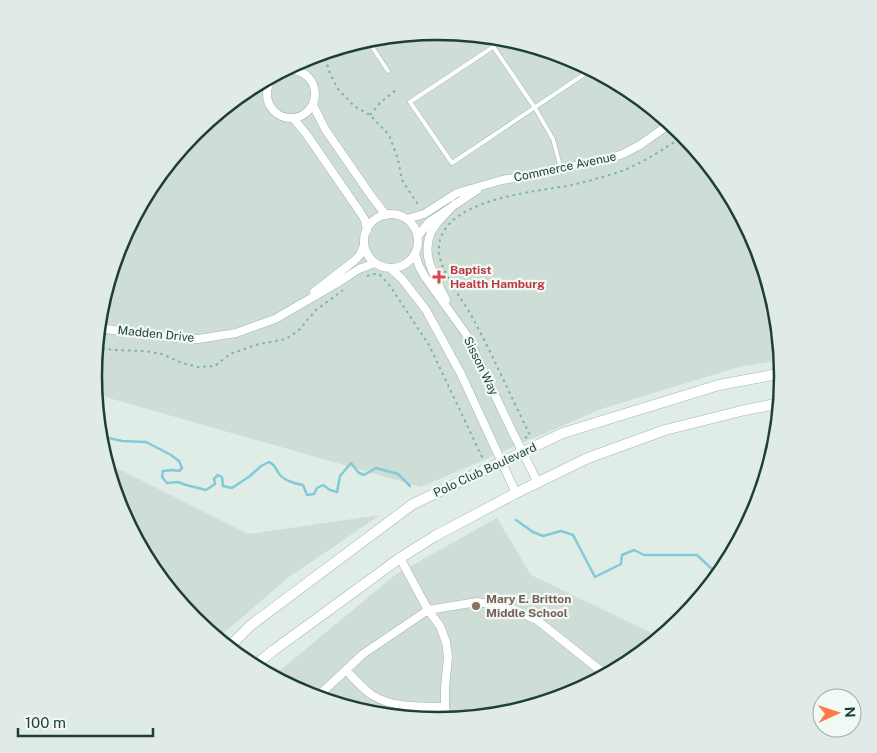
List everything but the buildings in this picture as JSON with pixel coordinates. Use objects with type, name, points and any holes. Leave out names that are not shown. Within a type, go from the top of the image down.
[{"type":"street","points":[[268,86],[268,103],[272,109],[285,118],[301,116],[312,105],[315,89],[312,81],[299,71]]},
{"type":"street","points":[[312,105],[325,129],[386,215]]},
{"type":"street","points":[[293,118],[307,135],[360,212],[365,220],[367,230]]},
{"type":"street","name":"Commerce Avenue","points":[[406,219],[424,214],[457,193],[502,180],[560,170],[623,154],[640,145],[664,128]]},
{"type":"street","name":"Commerce Avenue","points":[[418,236],[429,222],[481,187]]},
{"type":"street","points":[[455,204],[434,227],[429,237],[427,250],[428,260],[435,279],[466,334]]},
{"type":"street","points":[[394,214],[406,219],[412,224],[418,236],[415,254],[411,260],[405,265],[391,269],[375,263],[366,252],[364,245],[367,230],[375,220],[386,215],[394,214]]},
{"type":"street","name":"Madden Drive","points":[[297,306],[354,261],[364,245]]},
{"type":"street","name":"Sisson Way","points":[[415,254],[425,277],[466,334],[538,482]]},
{"type":"street","name":"Madden Drive","points":[[106,329],[198,339],[236,333],[275,319],[359,269],[375,263]]},
{"type":"street","name":"Sisson Way","points":[[391,269],[402,279],[426,310],[461,374],[516,493]]},
{"type":"street","name":"Polo Club Boulevard","points":[[233,642],[250,625],[413,504],[500,458],[523,452],[563,433],[719,385],[775,375]]},
{"type":"street","points":[[260,661],[400,558],[435,536],[516,493],[588,458],[665,430],[773,404]]},
{"type":"street","points":[[400,558],[428,610],[440,626],[446,642],[448,657],[445,688],[446,713]]},
{"type":"street","points":[[322,692],[362,654],[428,610],[477,602],[508,607],[538,620],[601,671]]},
{"type":"street","points":[[346,670],[363,688],[385,701],[413,706],[445,708]]},
{"type":"lane","points":[[491,44],[553,140],[560,170]]},
{"type":"lane","points":[[372,46],[388,70]]},
{"type":"lane","points":[[493,47],[410,102],[452,163],[585,74]]},
{"type":"path","points":[[326,60],[337,88],[354,106],[370,115],[389,135],[398,159],[402,180],[423,211]]},
{"type":"path","points":[[370,115],[380,103],[396,90]]},
{"type":"path","points":[[518,442],[530,435],[470,314],[442,267],[439,253],[443,232],[451,221],[483,203],[620,172],[650,158],[677,140]]},
{"type":"path","points":[[361,278],[379,274],[390,286],[429,345],[485,461],[500,458]]},
{"type":"path","points":[[104,348],[112,350],[144,350],[162,354],[182,363],[198,367],[215,366],[230,354],[259,344],[286,339],[299,330],[315,311],[346,288]]},
{"type":"shaded area","name":"Baptist Health Hamburg","points":[[438,40],[504,46],[547,58],[607,85],[660,124],[691,155],[730,208],[749,248],[764,289],[769,311],[774,361],[739,367],[601,409],[421,487],[103,396],[103,354],[108,311],[113,289],[128,248],[147,208],[159,190],[201,139],[252,97],[270,85],[310,66],[351,51],[373,46]]},
{"type":"shaded area","points":[[114,466],[248,534],[380,515],[289,577],[223,634],[186,598],[147,545],[128,505]]},
{"type":"shaded area","name":"Mary E. Britton Middle School","points":[[497,518],[531,575],[654,634],[607,668],[567,687],[526,702],[482,710],[438,713],[373,707],[330,695],[278,672],[395,575]]},
{"type":"waterway","points":[[107,437],[122,441],[146,442],[171,455],[179,461],[182,468],[179,471],[163,471],[162,477],[167,483],[178,482],[206,490],[215,484],[214,479],[218,475],[222,477],[223,486],[232,488],[269,462],[273,464],[284,479],[303,485],[307,495],[314,494],[317,488],[323,485],[337,492],[340,476],[351,463],[359,473],[364,475],[376,468],[398,474],[410,486]]},
{"type":"waterway","points":[[516,520],[533,532],[543,536],[561,531],[573,535],[595,577],[621,564],[622,555],[634,550],[644,555],[697,555],[713,570]]},
{"type":"place","name":"Baptist Health Hamburg","points":[[439,277]]},
{"type":"place","name":"Mary E. Britton Middle School","points":[[476,606]]}]
